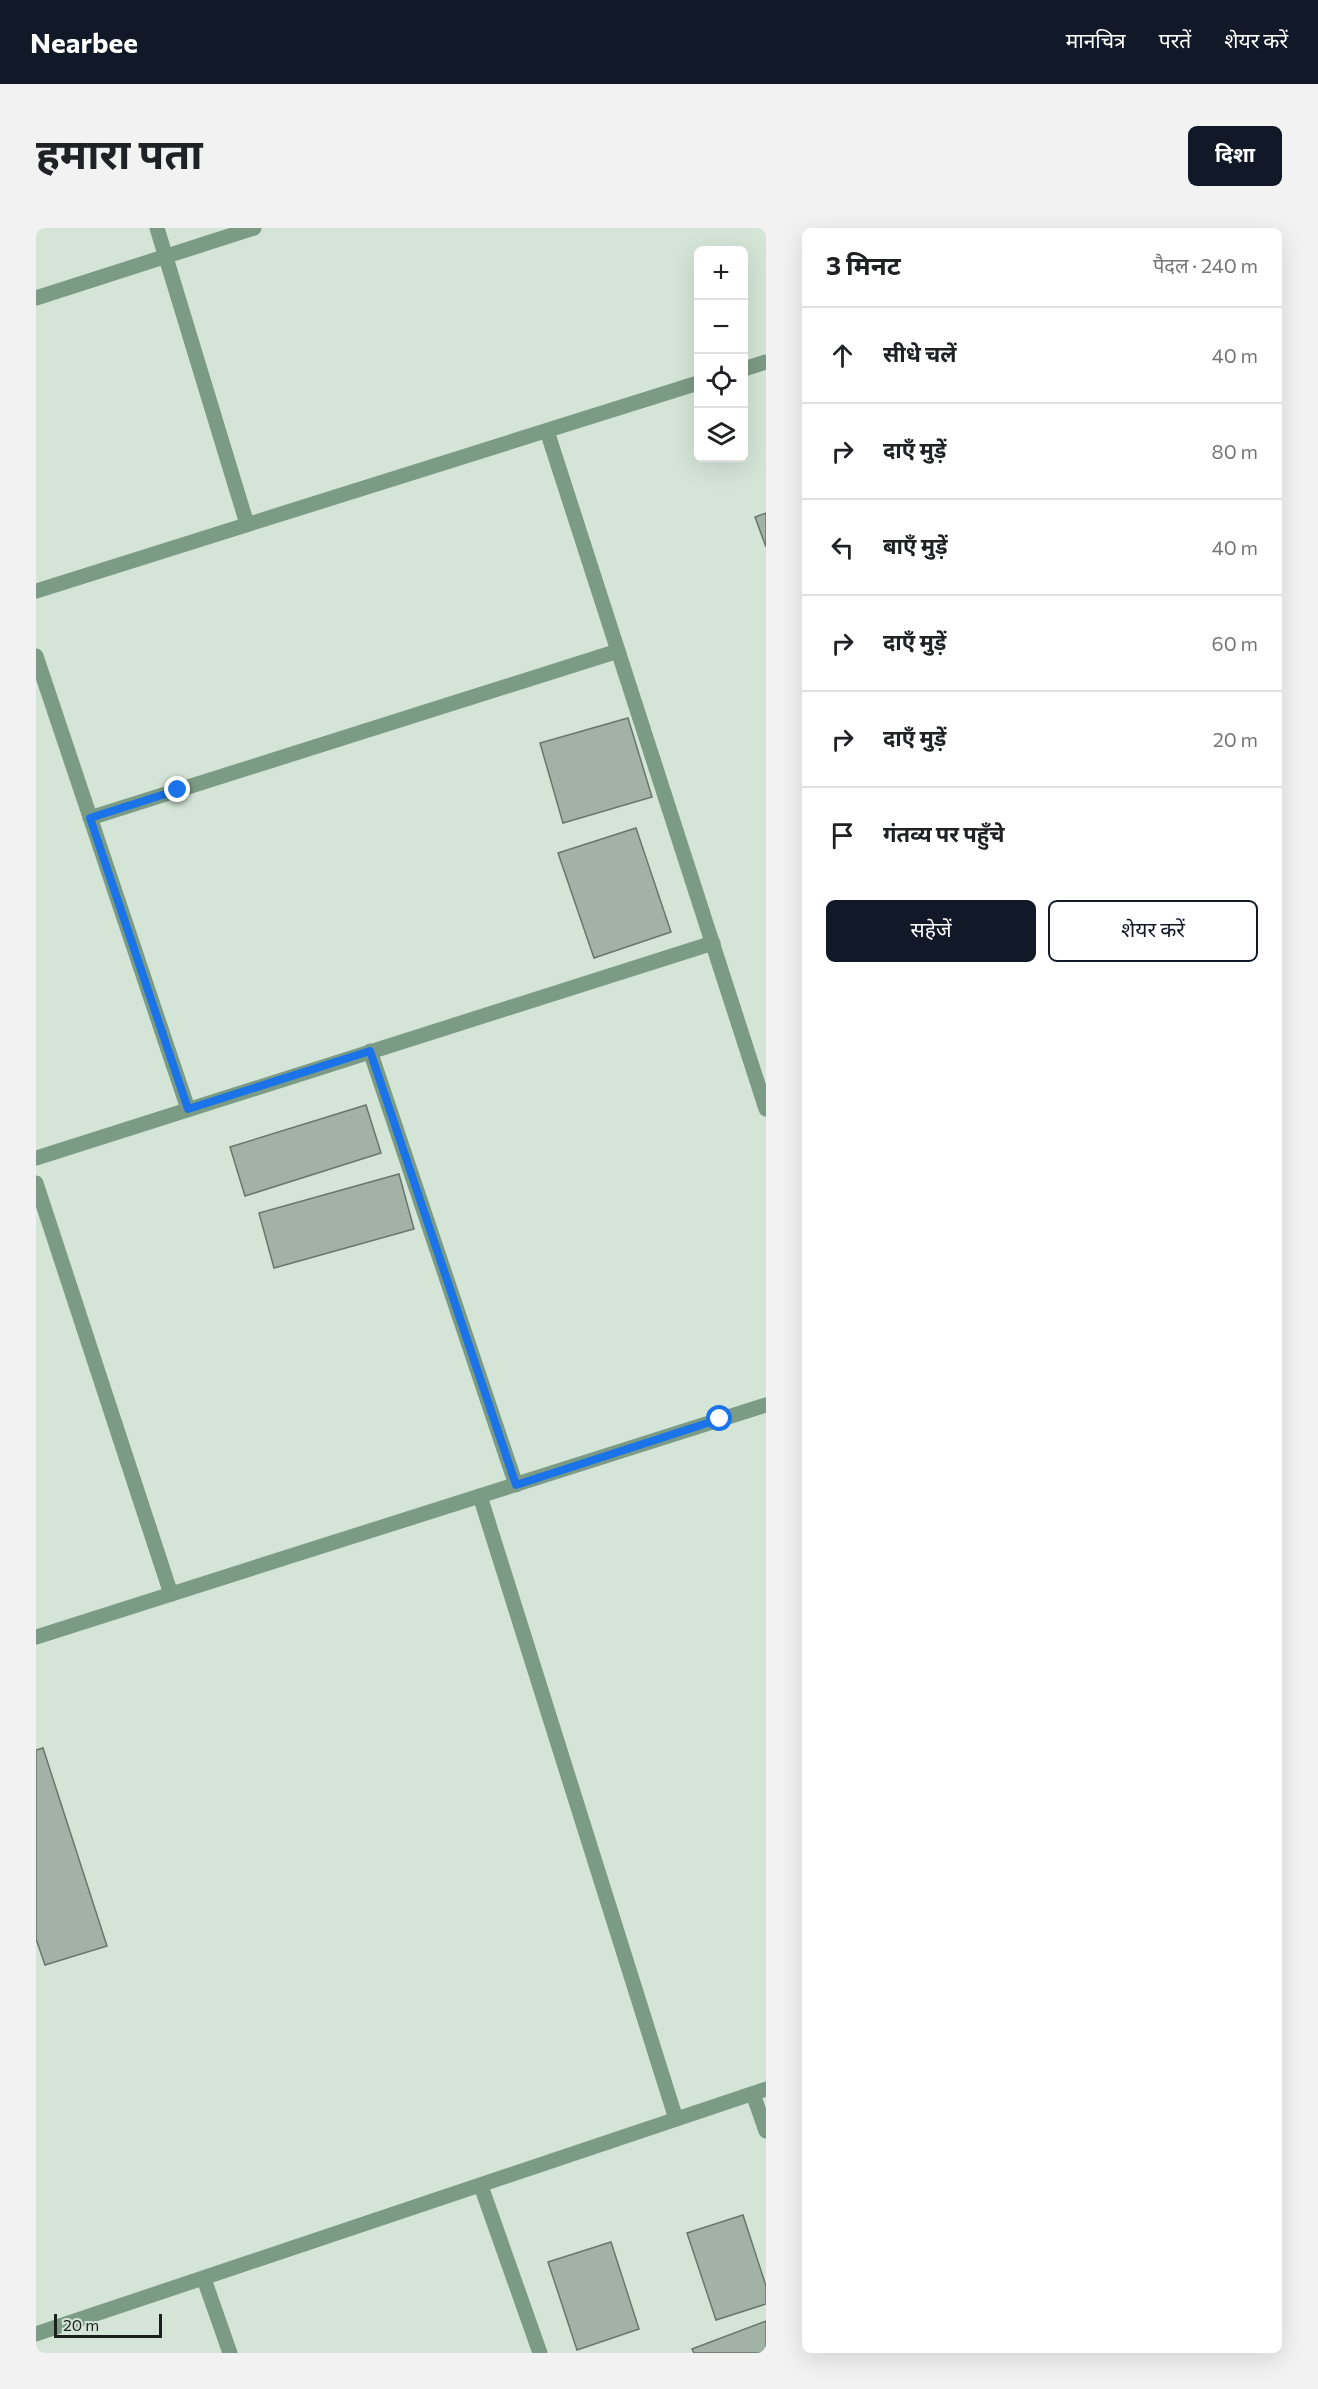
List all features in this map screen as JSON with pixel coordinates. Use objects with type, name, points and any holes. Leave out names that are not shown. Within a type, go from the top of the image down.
[{"type":"street","points":[[157,228],[247,524]]},
{"type":"street","points":[[36,298],[254,228]]},
{"type":"street","points":[[748,368],[766,362]]},
{"type":"street","points":[[36,591],[694,385]]},
{"type":"street","points":[[547,431],[766,1109]]},
{"type":"street","points":[[90,818],[618,651]]},
{"type":"street","points":[[36,656],[188,1109]]},
{"type":"street","points":[[36,1158],[712,943]]},
{"type":"street","points":[[370,1051],[516,1485]]},
{"type":"street","points":[[36,1183],[171,1594]]},
{"type":"street","points":[[36,1637],[766,1405]]},
{"type":"street","points":[[480,1496],[676,2119]]},
{"type":"street","points":[[36,2334],[760,2091],[766,2131]]},
{"type":"street","points":[[481,2186],[540,2353]]},
{"type":"street","points":[[204,2279],[230,2353]]},
{"type":"building","points":[[766,513],[766,547],[755,517]]},
{"type":"building","points":[[628,718],[652,797],[563,823],[540,743]]},
{"type":"building","points":[[636,828],[671,932],[594,958],[558,853]]},
{"type":"building","points":[[366,1105],[381,1153],[245,1196],[230,1147]]},
{"type":"building","points":[[399,1174],[414,1229],[274,1268],[259,1213]]},
{"type":"building","points":[[43,1748],[107,1946],[45,1965],[36,1939],[36,1750]]},
{"type":"building","points":[[743,2215],[766,2286],[766,2304],[716,2320],[687,2233]]},
{"type":"building","points":[[611,2242],[639,2329],[577,2350],[548,2262]]},
{"type":"building","points":[[766,2321],[766,2353],[694,2353],[692,2349]]},
{"type":"route","points":[[178,790],[90,818],[188,1109],[370,1051],[516,1485],[720,1419]]}]
